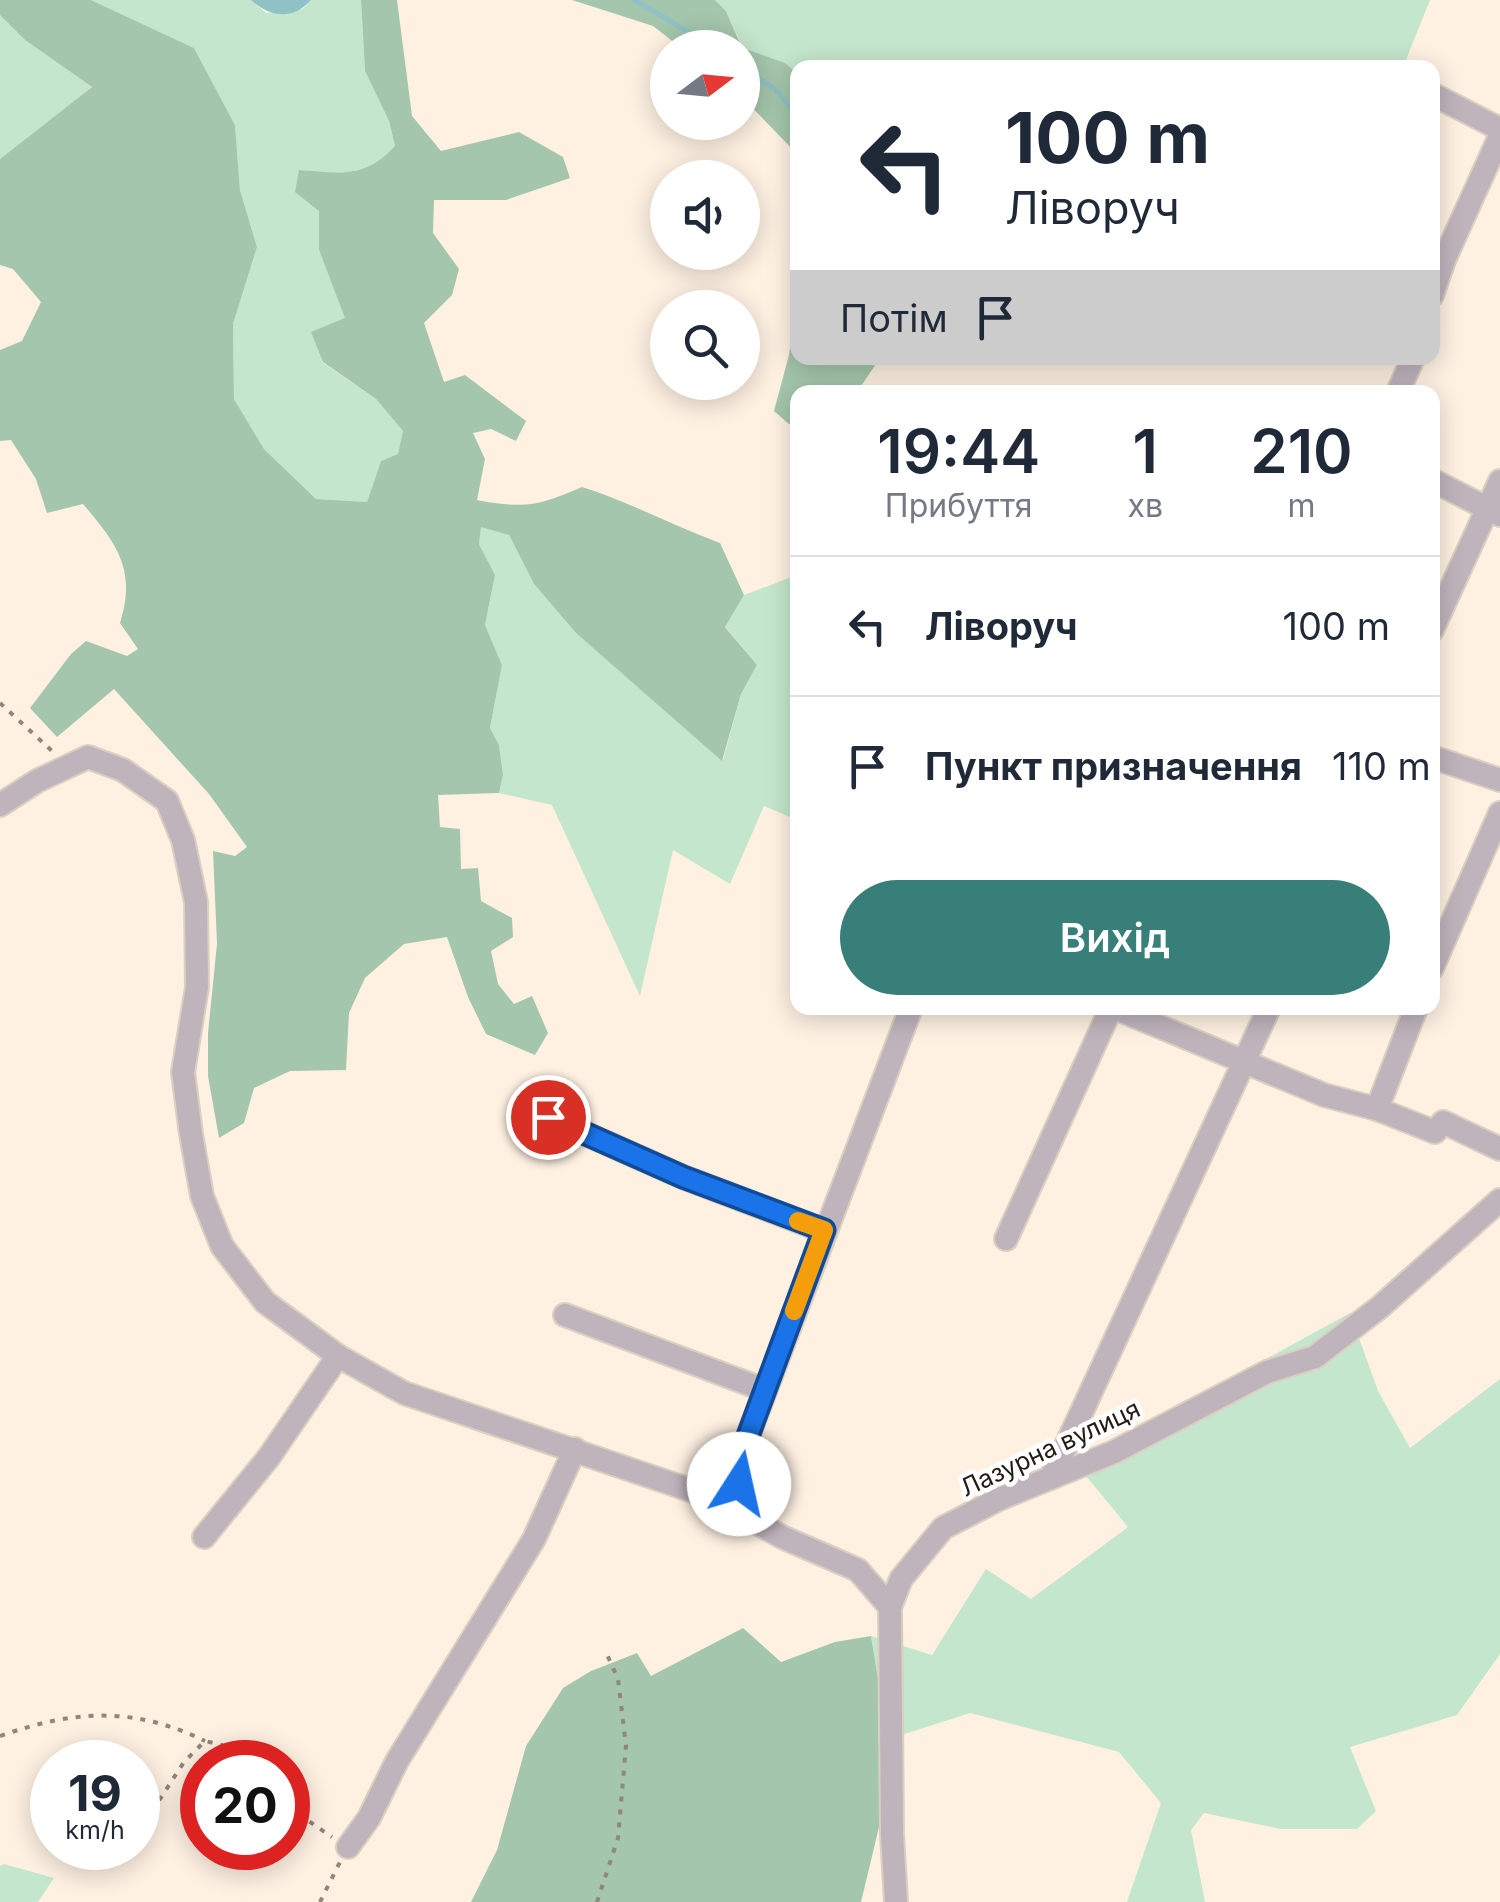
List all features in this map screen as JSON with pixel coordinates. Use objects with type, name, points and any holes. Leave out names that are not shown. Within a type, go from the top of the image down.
[{"type":"street","points":[[1440,98],[1500,132],[1440,272]]},
{"type":"street","points":[[1440,615],[1494,512],[1500,481]]},
{"type":"street","points":[[1440,484],[1494,512]]},
{"type":"street","points":[[0,805],[37,781],[88,757],[124,770],[167,801],[183,840],[196,902],[196,987],[184,1072],[202,1196],[222,1246],[265,1302],[338,1356],[404,1393],[714,1498],[782,1536],[858,1570],[890,1607]]},
{"type":"street","points":[[1440,760],[1500,780]]},
{"type":"street","points":[[1440,950],[1500,812]]},
{"type":"street","points":[[743,1514],[739,1484],[745,1444],[908,1015]]},
{"type":"street","points":[[1006,1239],[1110,1015]]},
{"type":"street","points":[[1130,1015],[1324,1094],[1435,1132],[1443,1122],[1500,1149]]},
{"type":"street","points":[[1051,1478],[1266,1015]]},
{"type":"street","points":[[1377,1109],[1413,1015]]},
{"type":"street","points":[[548,1117],[683,1177],[824,1230]]},
{"type":"street","name":"Лазурна вулиця","points":[[896,1902],[890,1607],[901,1579],[943,1528],[1114,1452],[1266,1372],[1314,1357],[1380,1307],[1500,1200]]},
{"type":"street","points":[[565,1316],[765,1390]]},
{"type":"street","points":[[204,1536],[268,1458],[338,1356]]},
{"type":"street","points":[[348,1848],[534,1538],[576,1449]]},
{"type":"path","points":[[0,703],[50,749],[73,764]]},
{"type":"path","points":[[597,1902],[618,1838],[626,1746],[618,1679],[605,1650]]},
{"type":"path","points":[[0,1736],[63,1718],[108,1714],[150,1718],[203,1740]]},
{"type":"path","points":[[160,1799],[180,1768]]},
{"type":"path","points":[[310,1821],[348,1848],[320,1902]]},
{"type":"green space","points":[[0,0],[91,0],[194,48],[235,125],[240,190],[257,247],[233,324],[234,399],[264,449],[316,499],[367,502],[381,461],[398,454],[403,431],[376,399],[323,362],[311,332],[345,318],[319,250],[319,211],[295,192],[299,170],[351,172],[373,164],[395,146],[389,121],[365,71],[361,0],[397,0],[412,116],[441,151],[519,132],[563,157],[570,178],[506,200],[434,200],[433,233],[459,269],[452,295],[424,323],[444,382],[465,375],[526,421],[516,441],[491,429],[473,433],[485,459],[477,500],[531,504],[582,487],[720,543],[744,595],[725,627],[757,665],[741,694],[722,761],[576,633],[534,584],[509,535],[481,527],[479,544],[495,575],[485,625],[502,665],[490,728],[499,745],[503,775],[499,793],[438,795],[440,827],[460,829],[461,869],[478,868],[481,901],[512,918],[513,937],[491,951],[498,984],[514,1004],[532,996],[548,1033],[535,1055],[486,1034],[447,937],[404,944],[365,978],[349,1013],[346,1070],[290,1071],[254,1088],[244,1123],[219,1138],[208,1076],[217,944],[213,851],[235,856],[247,847],[209,794],[114,689],[57,737],[30,708],[71,654],[86,641],[127,656],[138,649],[120,623],[125,604],[124,572],[105,531],[83,504],[47,513],[36,479],[11,440],[0,441],[0,350],[22,341],[41,302],[13,269],[0,265],[0,159],[92,87],[25,40],[0,15]]},
{"type":"green space","points":[[91,0],[251,0],[266,13],[303,9],[311,0],[361,0],[365,71],[389,121],[395,146],[373,164],[351,172],[299,170],[319,210],[319,250],[346,319],[322,362],[376,399],[403,431],[398,455],[381,461],[367,502],[316,499],[264,449],[234,399],[233,324],[257,247],[240,190],[235,125],[194,48]]},
{"type":"green space","points":[[572,0],[715,0],[726,11],[734,30],[658,30]]},
{"type":"green space","points":[[715,0],[1430,0],[1406,60],[790,60],[790,67],[760,55],[760,30],[734,30],[726,11]]},
{"type":"green space","points":[[0,15],[25,40],[92,87],[0,159]]},
{"type":"green space","points":[[760,54],[790,67],[790,147],[760,116]]},
{"type":"green space","points":[[790,348],[790,365],[875,365],[862,385],[790,385],[790,425],[774,411]]},
{"type":"green space","points":[[481,526],[509,535],[534,584],[576,633],[723,760],[741,694],[757,665],[725,626],[744,595],[790,578],[790,817],[764,806],[730,884],[673,850],[640,996],[552,805],[499,793],[503,775],[499,745],[490,728],[502,665],[485,625],[495,575],[479,544]]},
{"type":"green space","points":[[1350,1313],[1378,1391],[1410,1448],[1500,1379],[1500,1654],[1457,1715],[1350,1747],[1376,1811],[1357,1829],[1280,1829],[1204,1813],[1191,1830],[1205,1902],[1127,1902],[1161,1803],[1119,1752],[970,1713],[880,1742],[878,1678],[871,1636],[932,1655],[986,1569],[1031,1599],[1128,1527],[1072,1459],[1171,1411]]},
{"type":"green space","points":[[743,1628],[781,1662],[835,1642],[871,1636],[878,1678],[880,1823],[861,1902],[471,1902],[497,1850],[526,1746],[563,1688],[591,1671],[637,1653],[651,1676]]},
{"type":"green space","points":[[0,1866],[54,1878],[38,1902],[0,1902]]},
{"type":"water","points":[[251,0],[311,0],[296,11],[281,14]]},
{"type":"waterway","points":[[635,0],[685,30]]},
{"type":"waterway","points":[[760,79],[790,107]]},
{"type":"slow traffic","points":[[794,1311],[824,1230],[798,1221]]},
{"type":"route","points":[[548,1117],[683,1177],[824,1230],[745,1444],[739,1484]]}]
